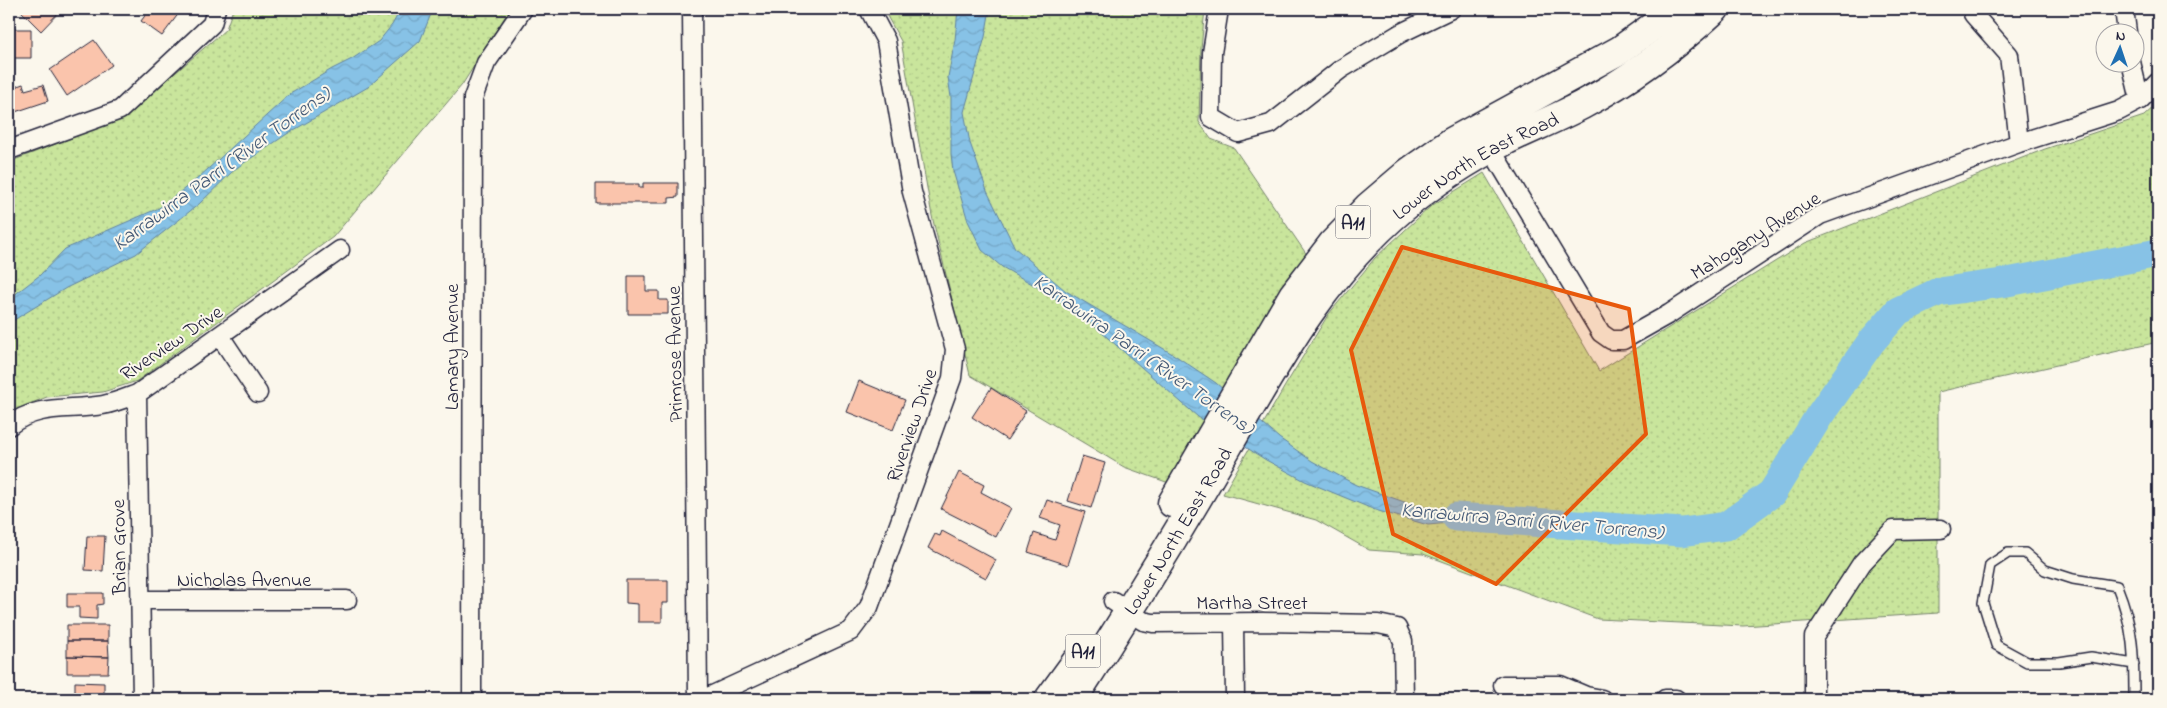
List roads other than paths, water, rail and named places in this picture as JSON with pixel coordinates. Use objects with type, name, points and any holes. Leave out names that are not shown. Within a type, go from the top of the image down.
[{"type":"main road","name":"Lower North East Road","points":[[1485,138],[1620,50],[1677,9]]},
{"type":"main road","name":"Lower North East Road","points":[[1073,699],[1120,606],[1268,358],[1293,295],[1321,258],[1356,219],[1409,172],[1453,141],[1485,138],[1580,106],[1669,49],[1716,9]]},
{"type":"main road","name":"Lower North East Road","points":[[1049,699],[1120,606]]},
{"type":"street","points":[[9,150],[120,110],[212,24],[216,9]]},
{"type":"street","name":"Lamary Avenue","points":[[472,699],[473,98],[486,63],[523,9]]},
{"type":"street","name":"Primrose Avenue","points":[[692,9],[698,699]]},
{"type":"street","name":"Riverview Drive","points":[[704,699],[851,631],[869,607],[952,378],[956,349],[912,192],[886,41],[869,9]]},
{"type":"street","points":[[1219,9],[1212,54],[1211,118],[1238,133],[1271,124],[1341,69],[1401,33],[1451,9]]},
{"type":"street","points":[[2124,9],[2126,22]]},
{"type":"street","points":[[1973,14],[2009,55],[2019,143]]},
{"type":"street","points":[[2133,72],[2140,100]]},
{"type":"street","name":"Mahogany Avenue","points":[[1485,138],[1601,333],[1611,340],[1624,340],[1669,314],[1820,215],[2019,143],[2119,111],[2140,100],[2158,82]]},
{"type":"street","name":"Riverview Drive","points":[[9,426],[18,419],[46,409],[103,405],[137,394],[340,250]]},
{"type":"street","points":[[220,336],[258,393]]},
{"type":"street","name":"Brian Grove","points":[[137,394],[142,699]]},
{"type":"street","points":[[1814,699],[1814,636],[1862,563],[1893,530],[1941,529]]},
{"type":"street","name":"Nicholas Avenue","points":[[140,600],[347,600]]},
{"type":"street","name":"Martha Street","points":[[1120,606],[1148,622],[1378,624],[1397,628],[1403,640],[1404,699]]},
{"type":"street","points":[[1234,622],[1235,699]]},
{"type":"street","points":[[1504,685],[1560,685],[1591,698]]},
{"type":"street","points":[[1665,699],[1676,699]]},
{"type":"lane","points":[[2134,664],[2091,658],[2058,662],[2027,662],[1996,645],[1983,603],[1990,565],[2008,553],[2025,553],[2045,570],[2073,579],[2117,586],[2133,635],[2134,664],[2134,699]]},
{"type":"water","points":[[401,9],[433,9],[420,41],[368,87],[287,134],[235,169],[199,204],[136,254],[66,288],[9,323],[9,299],[40,275],[65,249],[159,208],[197,179],[290,94],[352,59],[379,41],[392,25]]},
{"type":"water","points":[[958,9],[990,9],[985,37],[964,112],[970,143],[987,191],[1015,248],[1066,291],[1176,356],[1216,383],[1279,438],[1312,461],[1356,485],[1413,505],[1494,519],[1428,525],[1375,510],[1305,481],[1266,460],[1198,417],[1092,324],[1041,289],[1002,267],[982,250],[968,221],[953,171],[951,154],[951,97],[948,77],[955,40]]},
{"type":"waterway","name":"Karrawirra Parri (River Torrens)","points":[[1456,517],[1682,532],[1726,526],[1772,493],[1819,416],[1871,342],[1898,311],[1938,292],[2002,283],[2158,253]]}]
